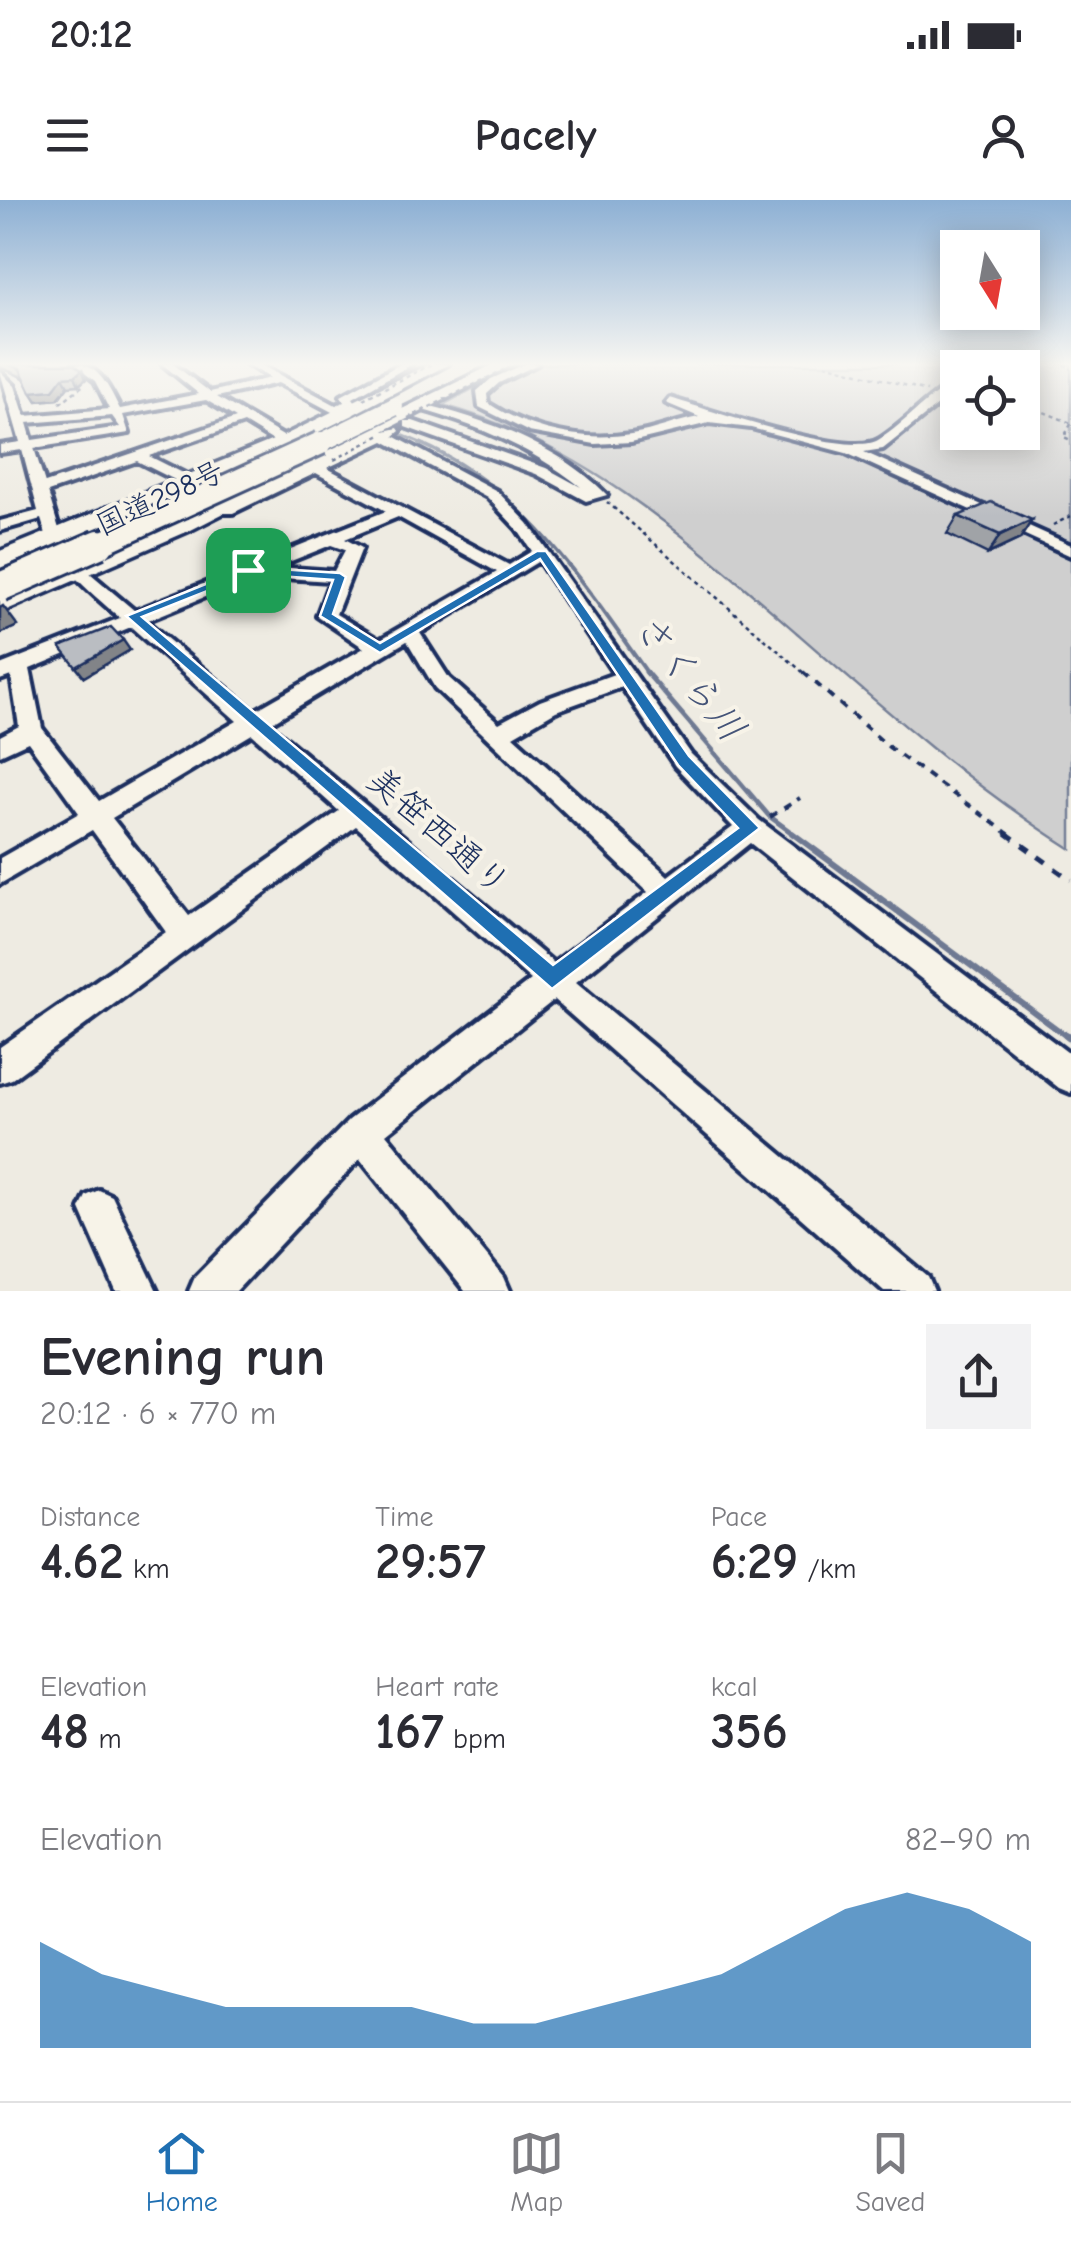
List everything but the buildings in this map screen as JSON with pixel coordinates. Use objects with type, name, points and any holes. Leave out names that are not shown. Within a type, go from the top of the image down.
[{"type":"highway","name":"国道298号","points":[[0,563],[48,517],[324,415]]},
{"type":"highway","points":[[0,587],[315,452],[377,415]]},
{"type":"highway","points":[[0,602],[175,521],[383,415]]},
{"type":"highway","points":[[399,422],[410,415]]},
{"type":"highway","name":"国道298号","points":[[0,602],[183,525],[412,415]]},
{"type":"highway","points":[[0,563],[315,452]]},
{"type":"highway","points":[[0,576],[315,452]]},
{"type":"street","name":"美笹西通り","points":[[18,415],[48,517],[78,572],[914,1291]]},
{"type":"street","points":[[20,420],[89,415]]},
{"type":"street","points":[[119,415],[126,436],[157,450]]},
{"type":"street","points":[[240,415],[279,439]]},
{"type":"street","points":[[0,526],[48,517],[84,522],[330,415]]},
{"type":"street","points":[[379,415],[541,472],[585,496],[600,495]]},
{"type":"street","points":[[705,415],[849,450],[1071,551]]},
{"type":"street","points":[[849,450],[878,446],[917,415]]},
{"type":"street","points":[[183,525],[201,522],[315,452],[399,422],[485,423],[500,416],[564,436],[603,440],[714,419]]},
{"type":"street","points":[[48,517],[138,456],[245,418]]},
{"type":"street","points":[[399,422],[492,494],[542,553],[624,678],[684,760],[750,828],[1071,1076]]},
{"type":"street","points":[[485,423],[548,458],[600,495]]},
{"type":"street","points":[[0,449],[125,430]]},
{"type":"street","points":[[315,452],[398,512],[510,572]]},
{"type":"street","points":[[138,456],[184,479]]},
{"type":"street","points":[[185,934],[31,730],[10,669],[398,512]]},
{"type":"street","points":[[328,539],[354,548],[326,616],[380,649]]},
{"type":"street","points":[[0,872],[542,553]]},
{"type":"street","points":[[248,570],[340,577]]},
{"type":"street","points":[[410,631],[442,682],[668,893]]},
{"type":"street","points":[[496,735],[548,706],[624,678]]},
{"type":"street","points":[[0,746],[31,730]]},
{"type":"street","points":[[0,1067],[358,810]]},
{"type":"street","points":[[209,1291],[361,1132],[552,978],[750,828]]},
{"type":"street","points":[[361,1132],[490,1291]]},
{"type":"street","points":[[99,1209],[137,1291]]},
{"type":"path","points":[[41,418],[45,415]]},
{"type":"path","points":[[315,452],[413,415]]},
{"type":"path","points":[[1071,424],[1064,437],[1071,440]]},
{"type":"path","points":[[600,495],[890,748],[1071,880]]},
{"type":"path","points":[[780,811],[800,798]]},
{"type":"shaded area","points":[[472,415],[940,415],[940,450],[1040,450],[1040,415],[1071,415],[1071,849],[930,746],[675,530],[588,469],[542,443]]},
{"type":"waterway","name":"さくら川","points":[[393,431],[426,445]]},
{"type":"waterway","name":"さくら川","points":[[420,443],[457,462],[521,513],[575,574],[648,674]]},
{"type":"waterway","name":"さくら川","points":[[646,672],[769,816],[795,835]]},
{"type":"waterway","name":"さくら川","points":[[792,833],[1069,1038]]},
{"type":"waterway","name":"さくら川","points":[[1066,1035],[1071,1039]]},
{"type":"tunnel","points":[[397,415],[407,420]]},
{"type":"route","points":[[542,553],[684,760],[750,828],[552,978],[133,616],[248,570],[340,577],[326,616],[380,649],[542,553]]}]
